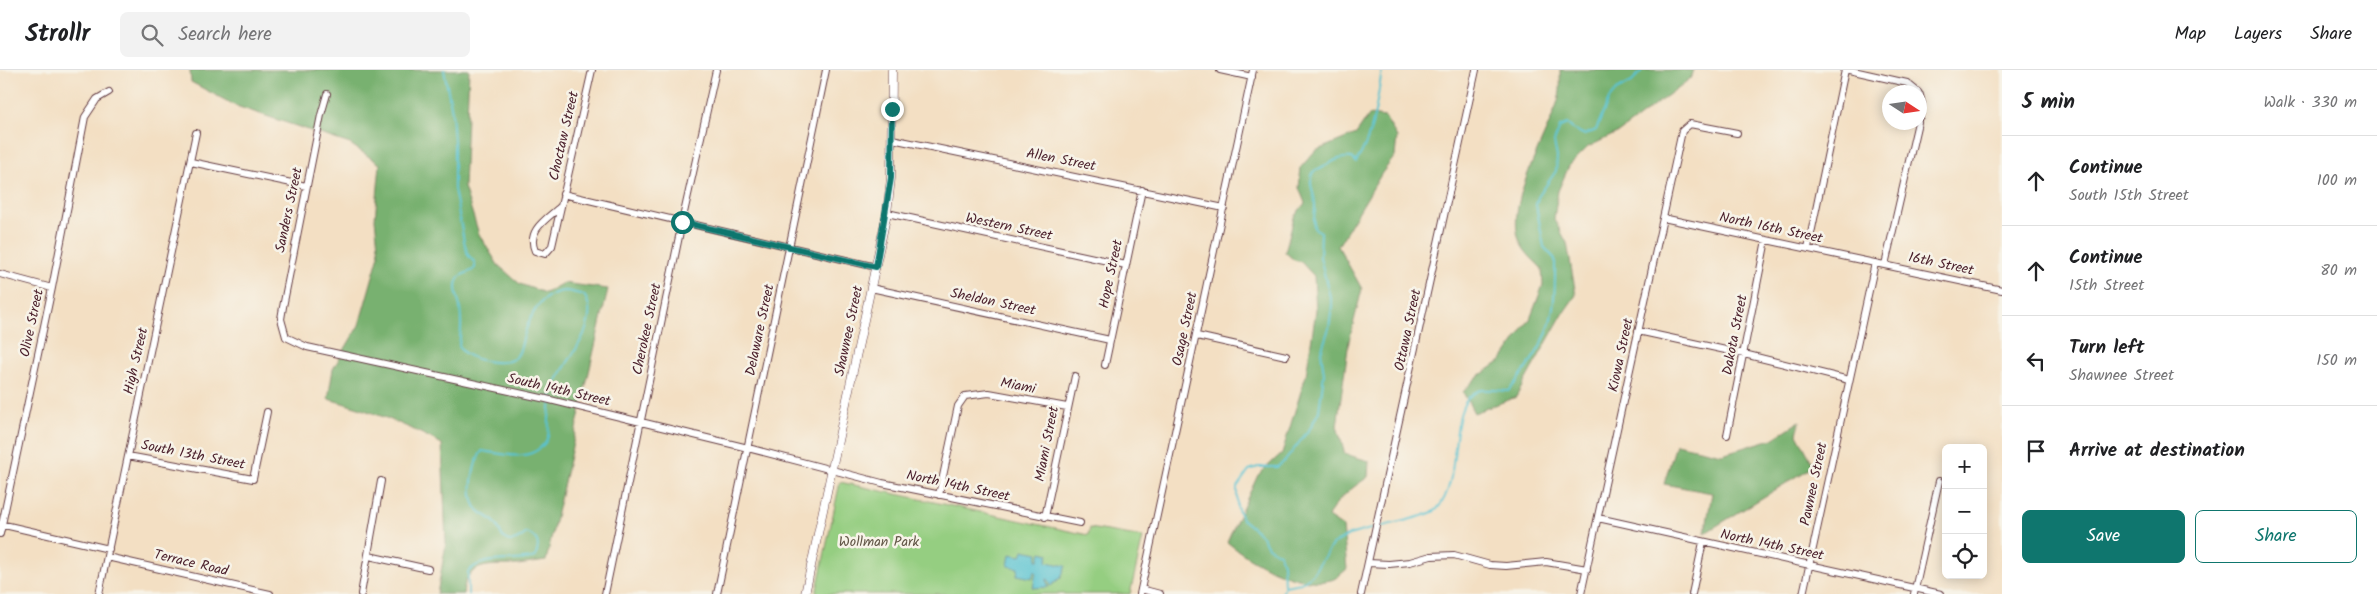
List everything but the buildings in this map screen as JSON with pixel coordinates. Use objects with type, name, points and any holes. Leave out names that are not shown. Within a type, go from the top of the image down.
[{"type":"street","name":"Choctaw Street","points":[[560,207],[535,229],[532,244],[535,251],[545,254],[552,246],[592,70]]},
{"type":"street","name":"Cherokee Street","points":[[605,594],[682,222],[716,70]]},
{"type":"street","name":"Delaware Street","points":[[717,594],[826,70]]},
{"type":"street","name":"Shawnee Street","points":[[805,594],[887,213],[891,178],[891,70]]},
{"type":"street","points":[[1220,70],[1253,73]]},
{"type":"street","name":"Ottawa Street","points":[[1361,594],[1476,70]]},
{"type":"street","points":[[1808,248],[1845,70]]},
{"type":"street","points":[[1849,70],[1909,85]]},
{"type":"street","name":"Osage Street","points":[[1141,592],[1253,73]]},
{"type":"street","name":"Olive Street","points":[[0,534],[52,288],[85,117],[97,98],[110,92]]},
{"type":"street","name":"Sanders Street","points":[[283,332],[283,307],[306,186],[327,94]]},
{"type":"street","name":"Kiowa Street","points":[[1581,594],[1682,131],[1690,124],[1736,133]]},
{"type":"street","points":[[1885,265],[1916,130]]},
{"type":"street","name":"High Street","points":[[99,594],[192,162],[196,133]]},
{"type":"street","name":"Allen Street","points":[[892,139],[1224,208]]},
{"type":"street","points":[[192,162],[306,186]]},
{"type":"street","name":"Hope Street","points":[[1105,365],[1142,190]]},
{"type":"street","points":[[563,194],[876,267]]},
{"type":"street","name":"Western Street","points":[[887,213],[1126,265]]},
{"type":"street","name":"North 16th Street","points":[[1663,218],[1875,263]]},
{"type":"street","name":"Dakota Street","points":[[1727,435],[1766,240]]},
{"type":"street","name":"16th Street","points":[[1875,263],[2002,290]]},
{"type":"street","name":"Pawnee Street","points":[[1803,594],[1875,263]]},
{"type":"street","points":[[0,274],[52,288]]},
{"type":"street","name":"Sheldon Street","points":[[871,288],[1110,340]]},
{"type":"street","points":[[1638,331],[1744,354],[1849,380]]},
{"type":"street","name":"South 14th Street","points":[[283,332],[286,337],[308,347],[556,401],[832,469]]},
{"type":"street","points":[[1197,336],[1286,356]]},
{"type":"street","name":"Miami Street","points":[[1046,517],[1074,376]]},
{"type":"street","name":"Miami","points":[[939,495],[958,406],[965,396],[989,393],[1067,407]]},
{"type":"street","name":"South 13th Street","points":[[128,456],[253,479],[267,412]]},
{"type":"street","name":"North 14th Street","points":[[832,469],[882,483],[1080,523]]},
{"type":"street","points":[[361,594],[381,480]]},
{"type":"street","points":[[1915,591],[1939,481]]},
{"type":"street","name":"North 14th Street","points":[[1598,518],[1915,591],[1941,594]]},
{"type":"street","points":[[1,524],[109,548]]},
{"type":"street","points":[[1692,594],[1703,542]]},
{"type":"street","points":[[1368,563],[1389,564],[1410,562],[1432,556],[1454,555],[1490,565],[1506,566],[1546,562],[1587,569]]},
{"type":"street","points":[[369,556],[428,569]]},
{"type":"street","name":"Terrace Road","points":[[107,557],[270,594]]},
{"type":"street","points":[[1141,592],[1160,594]]},
{"type":"green space","points":[[190,70],[469,70],[464,187],[479,234],[498,265],[520,284],[545,293],[563,283],[608,289],[546,561],[482,567],[469,575],[463,594],[437,594],[446,544],[442,444],[386,418],[328,399],[333,369],[359,325],[379,255],[375,219],[380,164],[350,144],[236,106],[191,82]]},
{"type":"green space","points":[[1560,70],[1694,70],[1691,78],[1619,132],[1588,147],[1569,166],[1558,191],[1554,219],[1567,243],[1576,295],[1562,315],[1516,397],[1474,413],[1463,392],[1476,378],[1501,361],[1530,319],[1543,285],[1542,269],[1522,246],[1517,231],[1517,212],[1521,193],[1559,97]]},
{"type":"green space","points":[[1369,115],[1385,117],[1397,137],[1395,156],[1382,173],[1338,246],[1362,289],[1349,341],[1337,426],[1345,454],[1369,461],[1368,477],[1340,499],[1328,517],[1343,527],[1347,569],[1331,580],[1304,580],[1276,572],[1249,558],[1227,542],[1258,475],[1282,453],[1306,375],[1316,310],[1314,276],[1301,262],[1294,260],[1285,252],[1294,217],[1305,203],[1299,188],[1301,167],[1315,151],[1356,134]]},
{"type":"green space","points":[[1800,421],[1797,434],[1814,466],[1705,533],[1712,493],[1664,484],[1676,444],[1722,454],[1772,439]]},
{"type":"green space","name":"Wollman Park","points":[[840,482],[1088,535],[1090,528],[1143,537],[1130,594],[816,594]]},
{"type":"water","points":[[1023,550],[1038,553],[1037,560],[1039,560],[1041,552],[1049,554],[1047,562],[1066,566],[1061,577],[1051,586],[1048,579],[1046,580],[1049,587],[1033,588],[1036,572],[1034,572],[1032,578],[1017,575],[1018,568],[1008,566],[1010,554],[1021,556]]},
{"type":"waterway","points":[[444,70],[452,112],[454,189],[464,241],[468,255],[475,263],[475,268],[462,275],[456,286],[461,314],[459,345],[462,350],[467,355],[484,361],[503,362],[511,360],[519,353],[525,331],[536,308],[548,296],[565,291],[572,292],[584,295],[589,306],[586,330],[553,389],[548,434],[544,444],[535,452],[520,455],[505,455],[482,451],[476,463],[472,480],[472,497],[478,510],[494,522],[507,540],[515,541],[527,533],[534,537],[538,545],[535,557],[490,561],[475,566],[468,572],[468,594]]},
{"type":"waterway","points":[[1284,586],[1283,563],[1280,554],[1268,547],[1261,535],[1242,519],[1237,507],[1237,487],[1249,470],[1258,467],[1277,467],[1285,461],[1311,427],[1319,411],[1324,374],[1321,352],[1329,328],[1332,305],[1320,257],[1321,232],[1314,228],[1315,202],[1311,180],[1314,171],[1336,160],[1352,158],[1356,162],[1371,129],[1382,70]]},
{"type":"waterway","points":[[1379,527],[1419,517],[1437,509],[1445,496],[1450,480],[1457,427],[1461,411],[1468,399],[1481,390],[1509,391],[1533,358],[1547,331],[1554,300],[1555,259],[1544,247],[1536,205],[1538,197],[1556,171],[1557,157],[1554,142],[1560,127],[1567,124],[1585,135],[1596,130],[1609,99],[1618,89],[1632,82],[1642,70]]},
{"type":"waterway","points":[[1282,594],[1285,586],[1301,583],[1312,575],[1332,545],[1349,535],[1374,528]]},
{"type":"route","points":[[682,222],[876,267],[887,213],[891,178],[892,109]]}]
